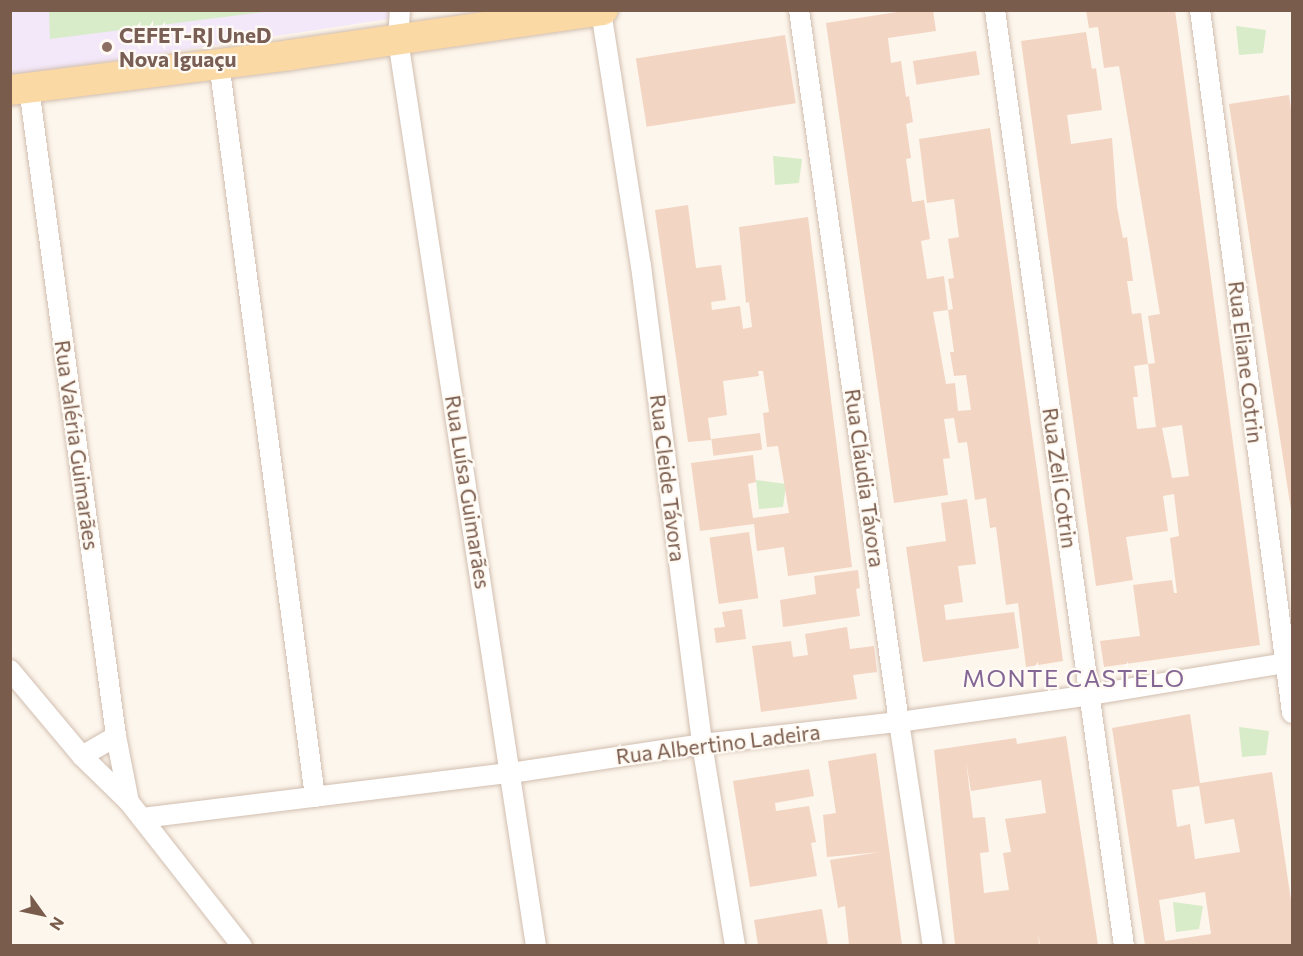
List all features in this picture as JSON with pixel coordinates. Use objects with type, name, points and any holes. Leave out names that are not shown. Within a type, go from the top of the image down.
[{"type":"main road","points":[[20,89],[219,62],[399,25],[602,11]]},
{"type":"street","name":"Rua Cláudia Távora","points":[[799,10],[899,722],[933,945]]},
{"type":"street","name":"Rua Zeli Cotrin","points":[[995,10],[1124,945]]},
{"type":"street","name":"Rua Eliane Cotrin","points":[[1200,10],[1289,663],[1293,713]]},
{"type":"street","name":"Rua Cleide Távora","points":[[602,11],[641,266],[702,744],[735,945]]},
{"type":"street","name":"Rua Luísa Guimarães","points":[[399,25],[537,945]]},
{"type":"street","points":[[219,62],[315,797]]},
{"type":"street","name":"Rua Valéria Guimarães","points":[[20,89],[116,736],[129,802]]},
{"type":"street","name":"Rua Albertino Ladeira","points":[[142,818],[511,773],[702,744],[899,722],[1090,695],[1289,663]]},
{"type":"street","points":[[10,670],[82,756],[129,802],[242,945]]},
{"type":"street","points":[[82,756],[116,736]]},
{"type":"shaded area","name":"CEFET-RJ UneD Nova Iguaçu","points":[[11,11],[396,11],[395,18],[11,76]]},
{"type":"green space","points":[[49,10],[272,10],[272,11],[50,39]]},
{"type":"green space","points":[[1236,26],[1266,30],[1263,53],[1239,55]]},
{"type":"green space","points":[[773,156],[802,159],[799,183],[775,185]]},
{"type":"green space","points":[[756,480],[786,484],[783,507],[759,509]]},
{"type":"green space","points":[[1239,727],[1269,731],[1266,755],[1242,757]]},
{"type":"green space","points":[[1173,902],[1203,906],[1199,929],[1176,932]]},
{"type":"building","points":[[910,10],[933,10],[936,31],[888,38],[891,63],[901,61],[906,97],[909,96],[913,122],[906,124],[911,158],[906,159],[912,202],[924,200],[930,239],[921,241],[927,279],[944,276],[948,310],[953,309],[948,279],[954,278],[948,239],[959,237],[954,199],[927,203],[919,139],[990,128],[1063,661],[1026,667],[1018,603],[1006,605],[996,527],[990,528],[986,498],[975,500],[967,442],[958,443],[954,418],[944,419],[950,458],[943,459],[948,495],[894,503],[826,23]],"holes":[[[948,310],[954,352],[950,352],[954,376],[966,375],[971,410],[958,411],[955,383],[946,384],[933,312]]]},
{"type":"building","points":[[1086,10],[1175,10],[1260,645],[1104,667],[1100,641],[1140,636],[1133,585],[1172,580],[1174,593],[1177,593],[1170,538],[1179,536],[1174,494],[1163,496],[1168,531],[1126,537],[1133,580],[1096,586],[1021,41],[1086,32],[1092,69],[1096,68],[1102,110],[1067,115],[1071,144],[1112,138],[1117,207],[1123,238],[1127,237],[1133,281],[1127,281],[1132,314],[1141,313],[1148,364],[1155,363],[1148,316],[1160,314],[1119,66],[1104,68],[1098,27],[1089,28]],"holes":[[[1148,364],[1156,427],[1137,429],[1133,397],[1138,397],[1134,366]],[[1182,425],[1189,476],[1172,478],[1162,428]]]},
{"type":"building","points":[[785,35],[796,103],[647,127],[636,59]]},
{"type":"building","points":[[976,51],[980,75],[917,85],[913,61]]},
{"type":"building","points":[[1289,95],[1292,116],[1291,510],[1229,104]]},
{"type":"building","points":[[688,205],[696,268],[721,265],[726,300],[711,302],[712,310],[740,306],[743,329],[752,327],[749,302],[746,303],[739,227],[808,217],[852,567],[788,576],[784,547],[757,551],[754,524],[700,531],[691,463],[753,455],[756,482],[748,484],[753,518],[789,513],[778,446],[767,447],[763,413],[769,412],[763,371],[758,371],[759,376],[723,381],[727,415],[708,418],[711,440],[688,442],[655,210]]},
{"type":"building","points":[[760,433],[762,450],[713,456],[711,439]]},
{"type":"building","points":[[967,499],[976,564],[958,566],[963,602],[944,605],[946,620],[1014,612],[1019,648],[923,662],[906,547],[946,541],[941,503]]},
{"type":"building","points":[[749,532],[758,598],[719,604],[709,538]]},
{"type":"building","points":[[858,570],[860,588],[856,589],[860,616],[783,627],[780,600],[816,594],[814,576]]},
{"type":"building","points":[[742,609],[746,639],[716,643],[714,628],[725,627],[722,612]]},
{"type":"building","points":[[847,627],[850,649],[874,646],[877,672],[853,675],[857,699],[761,712],[752,646],[791,641],[793,657],[808,655],[805,634]]},
{"type":"building","points":[[1190,714],[1200,783],[1272,772],[1292,907],[1292,945],[1145,945],[1112,728]],"holes":[[[1199,786],[1205,824],[1234,819],[1240,852],[1195,859],[1190,824],[1177,827],[1172,790]],[[1205,892],[1211,934],[1165,941],[1159,900]]]},
{"type":"building","points":[[1066,736],[1098,945],[1040,945],[1038,933],[1039,945],[955,945],[934,750],[1016,738],[1017,744]],"holes":[[[966,762],[971,791],[1041,780],[1046,813],[1005,819],[1011,852],[1003,853],[1009,890],[984,893],[980,853],[989,852],[985,817],[973,818]]]},
{"type":"building","points":[[876,753],[902,945],[849,945],[845,906],[838,908],[830,860],[880,852],[827,857],[823,815],[836,813],[828,761]]},
{"type":"building","points":[[809,769],[814,796],[775,803],[776,811],[809,806],[816,842],[811,843],[817,876],[750,887],[733,781]]},
{"type":"building","points":[[822,909],[828,945],[758,945],[754,920]]},
{"type":"place","name":"CEFET-RJ UneD Nova Iguaçu","points":[[107,47]]},
{"type":"district","name":"MONTE CASTELO","points":[[1074,678]]}]
